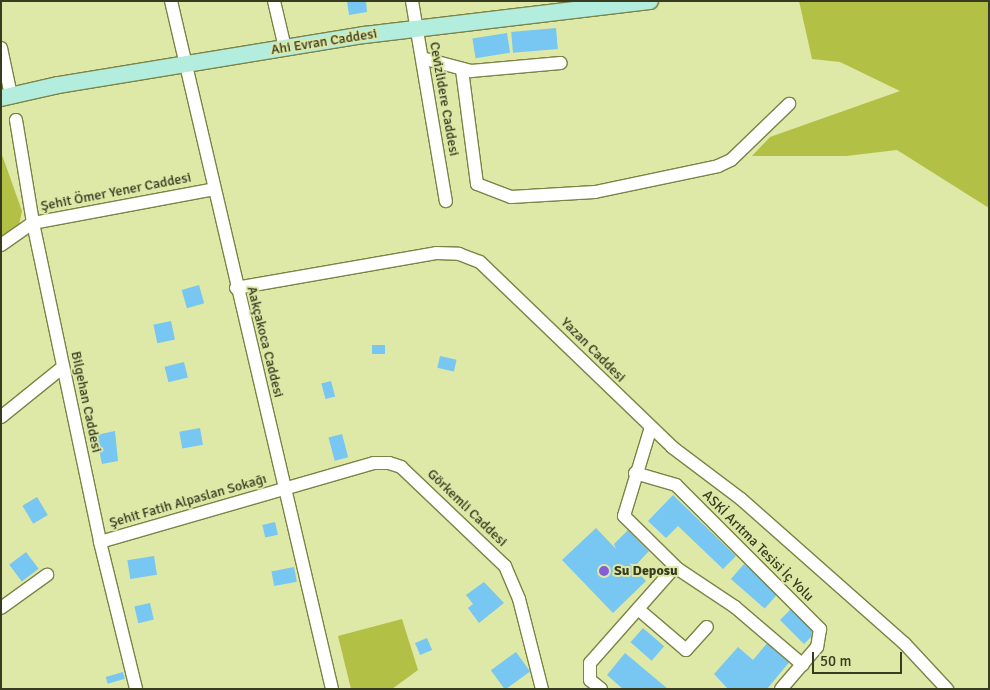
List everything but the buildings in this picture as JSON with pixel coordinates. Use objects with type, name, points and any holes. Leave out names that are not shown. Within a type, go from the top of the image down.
[{"type":"main road","name":"Ahi Evran Caddesi","points":[[6,97],[185,63],[417,28],[650,1]]},
{"type":"street","name":"Aakçakoca Caddesi","points":[[171,1],[236,288],[332,689]]},
{"type":"street","points":[[274,1],[285,48]]},
{"type":"street","name":"Cevizlidere Caddesi","points":[[412,1],[446,201]]},
{"type":"street","points":[[1,48],[6,97]]},
{"type":"street","points":[[422,58],[462,70],[562,63]]},
{"type":"street","points":[[462,70],[477,184],[511,197],[595,192],[718,166],[731,160],[789,104]]},
{"type":"street","name":"Bilgehan Caddesi","points":[[16,120],[34,223],[63,367],[100,542],[136,689]]},
{"type":"street","name":"Şehit Ömer Yener Caddesi","points":[[1,245],[34,223],[214,189]]},
{"type":"street","name":"Yazan Caddesi","points":[[236,288],[436,253],[459,254],[493,272],[651,427],[741,499],[877,619],[947,689]]},
{"type":"street","points":[[1,418],[63,367]]},
{"type":"street","points":[[651,427],[624,516],[675,567],[735,607],[803,664]]},
{"type":"street","name":"Görkemli Caddesi","points":[[285,488],[374,464],[401,467],[505,566],[519,599],[542,689]]},
{"type":"street","name":"ASKİ Arıtma Tesisi İç Yolu","points":[[636,473],[676,485],[820,629],[820,639],[803,664],[781,689]]},
{"type":"street","name":"Şehit Fatih Alpaslan Sokağı","points":[[100,542],[285,488]]},
{"type":"street","points":[[600,689],[590,680],[590,663],[675,567]]},
{"type":"street","points":[[1,608],[47,574]]},
{"type":"street","points":[[638,609],[686,650],[706,627]]},
{"type":"green space","points":[[799,1],[989,1],[989,208],[897,150],[846,156],[752,156],[770,137],[900,91],[840,62],[812,59]]},
{"type":"green space","points":[[1,152],[22,211],[19,225],[1,236]]},
{"type":"green space","points":[[402,619],[418,670],[392,689],[351,689],[338,636]]},
{"type":"place","name":"Su Deposu","points":[[604,571]]}]
